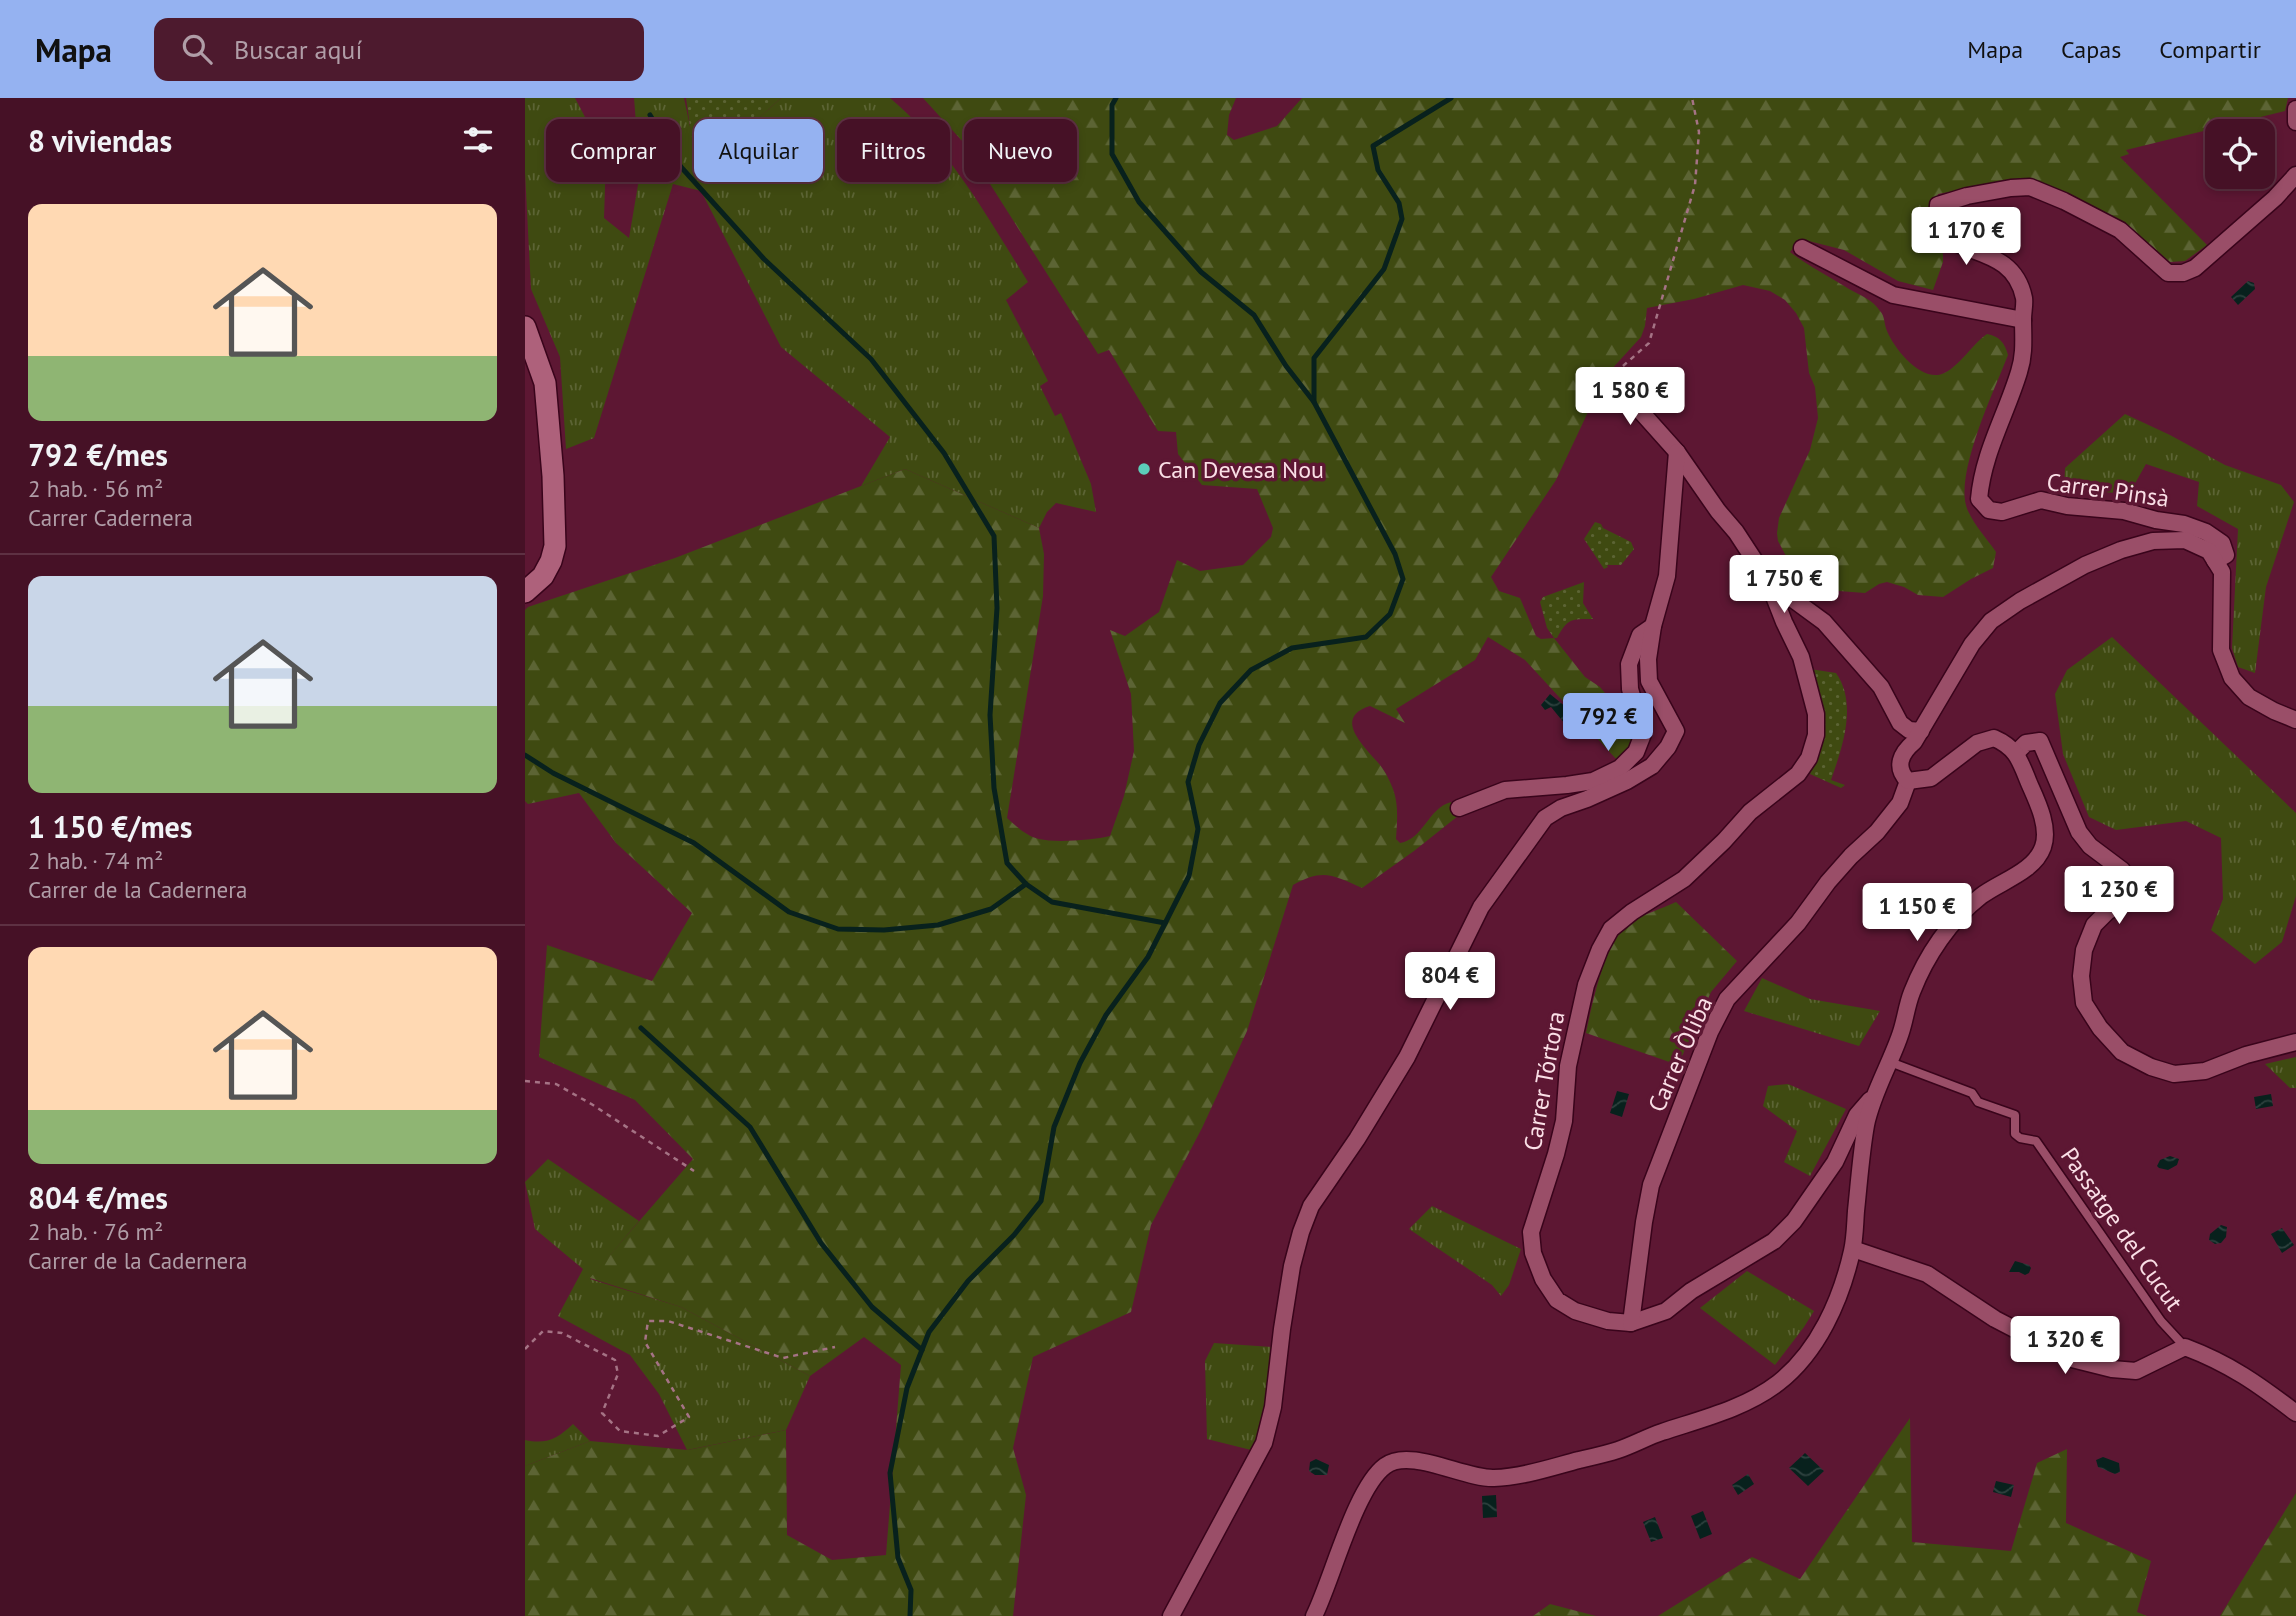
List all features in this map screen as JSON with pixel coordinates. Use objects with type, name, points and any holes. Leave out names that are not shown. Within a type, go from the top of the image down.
[{"type":"street","points":[[2296,109],[2296,122]]},
{"type":"street","name":"Carrer Pinsà","points":[[2215,561],[2227,555],[2222,542],[2206,532],[2184,524],[2124,511],[2067,506],[2041,500],[2003,512],[1989,510],[1979,499],[1987,454],[2020,370],[2025,343],[2024,299],[2016,276],[2000,260],[1960,246],[1944,236],[1937,220],[1938,205],[1967,196],[2030,187],[2101,218],[2120,230],[2168,273],[2183,273],[2195,268],[2275,198],[2296,175]]},
{"type":"street","points":[[1802,248],[1893,295],[2023,320]]},
{"type":"street","points":[[525,327],[545,383],[555,546],[543,576],[525,592]]},
{"type":"street","points":[[1610,377],[1677,452],[1768,581],[1823,622],[1881,687],[1900,723],[1909,730],[1921,731]]},
{"type":"street","points":[[1171,1616],[1264,1443],[1273,1407],[1292,1266],[1311,1206],[1357,1139],[1407,1057],[1481,907],[1545,818],[1561,808],[1627,781],[1652,766],[1668,747],[1676,731],[1649,681],[1648,659],[1653,626],[1667,576],[1677,452]]},
{"type":"street","points":[[1314,1616],[1357,1509],[1381,1468],[1394,1460],[1419,1461],[1472,1476],[1495,1478],[1542,1470],[1617,1450],[1713,1416],[1776,1385],[1799,1365],[1822,1331],[1837,1299],[1853,1249],[1866,1123],[1901,1035],[1912,993],[1942,935],[1982,895],[2038,858],[2045,843],[2044,825],[2016,753],[2005,742],[1994,738],[1977,743],[1931,778],[1908,780],[1901,774],[1903,751],[1914,742],[1972,643],[1991,621],[2020,601],[2085,565],[2121,550],[2153,541],[2185,540],[2209,551],[2223,572],[2221,650],[2232,677],[2249,697],[2296,720]]},
{"type":"street","name":"Carrer Tórtora","points":[[1768,581],[1801,657],[1816,714],[1816,735],[1808,758],[1798,774],[1750,812],[1724,841],[1684,878],[1611,929],[1585,985],[1568,1066],[1564,1121],[1531,1232],[1533,1253],[1543,1279],[1557,1300],[1575,1311],[1608,1321],[1631,1323],[1666,1311],[1691,1291],[1774,1241],[1794,1221],[1835,1163],[1857,1115],[1878,1090]]},
{"type":"street","points":[[1459,808],[1505,790],[1593,781],[1620,768],[1636,752],[1643,734],[1630,689],[1629,664],[1640,635],[1653,626]]},
{"type":"street","points":[[2016,753],[2026,743],[2040,741],[2079,832],[2090,846],[2122,870],[2127,885],[2122,903],[2107,912],[2094,925],[2084,950],[2081,976],[2084,1003],[2100,1028],[2122,1052],[2151,1067],[2174,1074],[2205,1071],[2246,1055],[2296,1042]]},
{"type":"street","name":"Carrer Òliba","points":[[1631,1323],[1651,1185],[1710,1032],[1727,999],[1798,923],[1828,881],[1877,832],[1900,803],[1908,780]]},
{"type":"street","points":[[1853,1249],[1927,1273],[1995,1319],[2072,1359],[2112,1369],[2136,1371],[2185,1347],[2217,1359],[2258,1384],[2296,1413]]},
{"type":"lane","name":"Passatge del Cucut","points":[[1890,1062],[1972,1093],[1979,1102],[2015,1115],[2015,1134],[2020,1138],[2036,1141],[2161,1321],[2185,1347]]},
{"type":"path","points":[[1610,377],[1649,343],[1664,292],[1695,185],[1699,132],[1692,98]]},
{"type":"path","points":[[525,1080],[556,1084],[694,1171]]},
{"type":"path","points":[[525,1349],[543,1331],[562,1333],[615,1360],[618,1374],[602,1413],[620,1431],[658,1436],[689,1417],[645,1342],[648,1321],[668,1321],[783,1358],[835,1347]]},
{"type":"green space","points":[[525,98],[575,98],[586,119],[546,119],[546,182],[605,182],[604,218],[629,238],[638,182],[680,182],[680,119],[636,119],[634,98],[684,98],[694,141],[694,182],[823,182],[823,119],[758,119],[781,98],[890,98],[913,119],[837,119],[837,182],[950,182],[950,162],[1028,282],[1006,300],[1048,381],[1040,386],[1055,416],[1061,413],[1091,484],[1096,512],[1056,503],[1047,512],[1039,528],[905,469],[861,486],[890,437],[781,347],[701,191],[673,184],[594,438],[566,449],[560,357],[531,289],[525,172]]},
{"type":"green space","points":[[686,98],[781,98],[758,119],[694,119],[692,141]]},
{"type":"green space","points":[[923,98],[1236,98],[1229,115],[1227,135],[1234,140],[1277,126],[1302,98],[2288,98],[2285,111],[2252,119],[2205,119],[2205,131],[2126,150],[2129,154],[2120,157],[2207,245],[2185,261],[2170,262],[2132,229],[2063,191],[2040,182],[2016,179],[1938,194],[1929,216],[1931,232],[1943,254],[1943,262],[1933,290],[1898,281],[1844,250],[1801,239],[1790,252],[1874,304],[1883,315],[1887,331],[1895,345],[1907,360],[1922,371],[1938,375],[1944,373],[1987,334],[1998,338],[2005,347],[2008,355],[1977,433],[1966,477],[1965,496],[1968,511],[1996,552],[1993,568],[1943,597],[1918,595],[1887,582],[1865,593],[1839,591],[1786,556],[1778,541],[1779,518],[1810,450],[1818,418],[1804,328],[1785,300],[1770,291],[1743,285],[1694,299],[1647,308],[1641,337],[1599,383],[1596,395],[1556,480],[1491,577],[1499,591],[1520,598],[1536,636],[1541,639],[1554,638],[1585,677],[1600,687],[1615,705],[1626,702],[1634,728],[1634,741],[1617,760],[1525,660],[1488,637],[1475,660],[1396,709],[1405,723],[1370,706],[1359,711],[1353,718],[1355,734],[1382,767],[1393,789],[1397,808],[1396,839],[1400,843],[1415,836],[1443,805],[1451,802],[1458,816],[1362,888],[1328,875],[1312,876],[1293,885],[1247,1031],[1202,1128],[1151,1225],[1131,1312],[1033,1357],[1013,1448],[1026,1495],[1013,1616],[525,1616],[525,1466],[590,1441],[688,1450],[786,1430],[787,1535],[832,1560],[886,1555],[901,1365],[864,1337],[810,1376],[681,1307],[590,1278],[693,1159],[635,1100],[539,1057],[547,945],[652,981],[692,913],[616,843],[579,793],[528,804],[525,801],[525,610],[675,558],[905,469],[1039,528],[1044,554],[1043,596],[1007,818],[1034,838],[1055,841],[1085,840],[1110,836],[1124,796],[1134,751],[1131,694],[1110,630],[1125,636],[1159,612],[1177,560],[1200,571],[1243,565],[1271,537],[1273,528],[1257,489],[1202,485],[1178,454],[1176,432],[1158,431],[1109,350],[1098,354],[989,182],[1077,182],[1077,119],[964,119],[964,143],[950,128],[950,119],[942,119]]},
{"type":"green space","points":[[2125,414],[2225,465],[2281,485],[2294,502],[2266,587],[2255,673],[2238,667],[2232,648],[2238,529],[2197,506],[2199,482],[2146,464],[2129,494],[2064,489],[2065,468]]},
{"type":"green space","points":[[1595,522],[1631,542],[1634,549],[1621,565],[1607,565],[1604,569],[1584,539]]},
{"type":"green space","points":[[1584,582],[1583,603],[1593,619],[1571,621],[1557,638],[1554,638],[1547,628],[1540,602],[1543,597]]},
{"type":"green space","points":[[2112,637],[2296,813],[2296,896],[2282,942],[2255,964],[2211,930],[2223,899],[2221,838],[2186,821],[2116,830],[2089,817],[2063,754],[2055,694],[2067,670]]},
{"type":"green space","points":[[1810,669],[1836,673],[1843,685],[1846,726],[1831,780],[1845,785],[1841,788],[1810,774],[1816,758]]},
{"type":"green space","points":[[1676,902],[1737,961],[1711,992],[1678,1065],[1586,1033],[1601,973],[1622,930],[1636,919]]},
{"type":"green space","points":[[1762,978],[1810,999],[1880,1011],[1859,1046],[1744,1011]]},
{"type":"green space","points":[[2296,1057],[2296,1088],[2290,1088],[2265,1064]]},
{"type":"green space","points":[[1788,1084],[1846,1109],[1810,1176],[1784,1162],[1797,1131],[1763,1106],[1768,1086]]},
{"type":"green space","points":[[548,1159],[639,1221],[590,1279],[681,1307],[810,1376],[786,1430],[687,1450],[659,1394],[630,1355],[558,1316],[583,1269],[535,1229],[525,1182]]},
{"type":"green space","points":[[1432,1206],[1521,1249],[1509,1285],[1501,1296],[1492,1285],[1409,1229]]},
{"type":"green space","points":[[1747,1271],[1814,1311],[1775,1365],[1700,1308]]},
{"type":"green space","points":[[1214,1343],[1273,1347],[1266,1421],[1251,1450],[1207,1439],[1205,1361]]},
{"type":"green space","points":[[1910,1418],[1912,1542],[2011,1551],[2037,1463],[2067,1449],[2066,1523],[2151,1561],[2137,1612],[2147,1616],[1658,1616],[1752,1557],[1800,1579]]},
{"type":"green space","points":[[573,1424],[590,1441],[525,1466],[525,1440],[540,1442],[552,1439]]},
{"type":"green space","points":[[2296,1493],[2296,1616],[2220,1616]]},
{"type":"green space","points":[[1550,1604],[1596,1616],[1533,1616]]},
{"type":"water","points":[[2248,281],[2254,283],[2255,289],[2238,305],[2231,297]]},
{"type":"water","points":[[1550,694],[1572,712],[1565,724],[1551,707],[1545,710],[1541,705]]},
{"type":"water","points":[[1617,1091],[1629,1094],[1622,1117],[1610,1113]]},
{"type":"water","points":[[2271,1094],[2273,1106],[2256,1109],[2254,1097]]},
{"type":"water","points":[[2170,1156],[2179,1159],[2177,1165],[2168,1170],[2157,1166],[2160,1160]]},
{"type":"water","points":[[2221,1225],[2227,1227],[2226,1237],[2221,1243],[2215,1244],[2209,1240],[2210,1234]]},
{"type":"water","points":[[2282,1228],[2294,1245],[2282,1253],[2271,1234]]},
{"type":"water","points":[[2015,1261],[2029,1265],[2029,1273],[2025,1275],[2009,1272]]},
{"type":"water","points":[[1805,1453],[1824,1471],[1808,1486],[1789,1468]]},
{"type":"water","points":[[2103,1457],[2119,1463],[2120,1472],[2115,1474],[2098,1467],[2096,1460]]},
{"type":"water","points":[[1316,1459],[1329,1465],[1327,1475],[1315,1475],[1309,1471],[1310,1462]]},
{"type":"water","points":[[1748,1474],[1754,1484],[1738,1495],[1732,1485]]},
{"type":"water","points":[[1996,1481],[2014,1485],[2011,1497],[1993,1492]]},
{"type":"water","points":[[1496,1495],[1497,1517],[1483,1518],[1482,1496]]},
{"type":"water","points":[[1703,1511],[1712,1534],[1700,1539],[1691,1516]]},
{"type":"water","points":[[1655,1517],[1663,1538],[1651,1542],[1643,1522]]},
{"type":"waterway","points":[[910,1616],[911,1590],[898,1558],[890,1473],[907,1388],[929,1332],[968,1281],[1014,1235],[1041,1201],[1054,1127],[1080,1063],[1106,1015],[1148,957],[1189,876],[1198,829],[1188,782],[1199,745],[1220,703],[1251,670],[1292,648],[1366,637],[1390,614],[1403,579],[1395,554],[1314,402],[1286,366],[1254,315],[1201,272],[1139,202],[1112,154],[1112,105],[1116,98]]},
{"type":"waterway","points":[[1314,402],[1314,358],[1384,269],[1402,219],[1399,203],[1378,170],[1373,146],[1451,98]]},
{"type":"waterway","points":[[650,115],[681,167],[764,259],[871,359],[944,453],[994,536],[997,608],[990,715],[994,788],[1007,863],[1026,884],[1052,902],[1165,923]]},
{"type":"waterway","points":[[525,755],[553,773],[694,843],[789,912],[838,929],[884,930],[938,925],[991,909],[1026,884]]},
{"type":"waterway","points":[[641,1028],[750,1127],[821,1243],[872,1307],[922,1350]]},
{"type":"place","name":"Can Devesa Nou","points":[[1144,469]]}]
